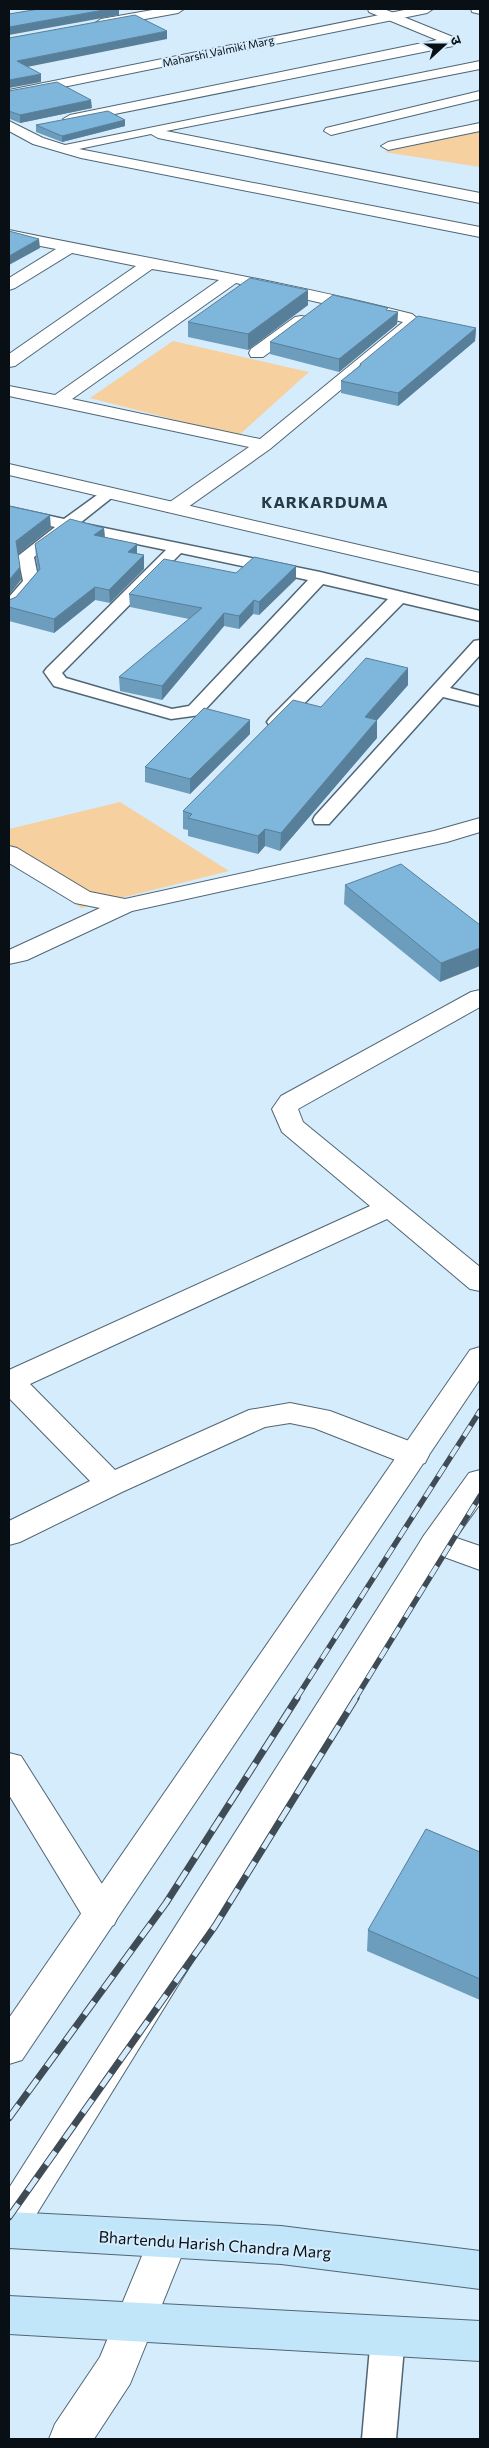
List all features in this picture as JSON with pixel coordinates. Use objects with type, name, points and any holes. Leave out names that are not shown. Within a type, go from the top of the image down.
[{"type":"main road","name":"Bhartendu Harish Chandra Marg","points":[[9,2230],[281,2245],[480,2270]]},
{"type":"main road","points":[[9,2315],[480,2341]]},
{"type":"street","points":[[84,26],[178,9]]},
{"type":"street","points":[[373,9],[465,47]]},
{"type":"street","name":"Maharshi Valmiki Marg","points":[[9,83],[373,9]]},
{"type":"street","name":"Maharshi Valmiki Marg","points":[[9,94],[427,9]]},
{"type":"street","points":[[55,122],[450,41]]},
{"type":"street","points":[[60,148],[480,65]]},
{"type":"street","points":[[331,131],[480,95]]},
{"type":"street","points":[[12,128],[35,126]]},
{"type":"street","points":[[388,146],[480,127]]},
{"type":"street","points":[[12,128],[38,141],[60,148],[480,232]]},
{"type":"street","points":[[145,132],[476,194]]},
{"type":"street","points":[[9,235],[149,264],[233,278],[406,318],[414,322],[264,445],[174,508]]},
{"type":"street","points":[[9,284],[71,247]]},
{"type":"street","points":[[9,362],[149,264]]},
{"type":"street","points":[[58,401],[233,278]]},
{"type":"street","points":[[258,353],[330,300]]},
{"type":"street","points":[[9,391],[264,445]]},
{"type":"street","points":[[9,470],[480,579]]},
{"type":"street","points":[[9,957],[125,906],[439,837],[480,825]]},
{"type":"street","points":[[9,853],[83,898],[125,906]]},
{"type":"street","points":[[480,998],[290,1102],[285,1109],[291,1126],[480,1282]]},
{"type":"street","points":[[111,1484],[9,1381],[388,1208]]},
{"type":"street","points":[[9,2048],[480,1357]]},
{"type":"street","points":[[9,1534],[111,1484],[260,1417],[290,1413],[319,1418],[414,1455]]},
{"type":"street","points":[[9,2223],[436,1542],[480,1481]]},
{"type":"street","points":[[436,1542],[480,1558]]},
{"type":"street","points":[[9,1766],[101,1914]]},
{"type":"street","points":[[70,2439],[115,2370],[168,2240]]},
{"type":"lane","points":[[9,607],[31,582],[26,556],[109,493]]},
{"type":"lane","points":[[9,512],[176,549],[320,577],[480,616]]},
{"type":"lane","points":[[176,549],[53,672],[54,677],[60,682],[171,714],[194,711],[320,577]]},
{"type":"lane","points":[[267,730],[399,597]]},
{"type":"lane","points":[[322,820],[480,645]]},
{"type":"lane","points":[[440,690],[480,701]]},
{"type":"lane","points":[[379,2439],[388,2336]]},
{"type":"shaded area","points":[[480,130],[480,167],[384,152]]},
{"type":"shaded area","points":[[173,341],[309,372],[238,436],[90,398]]},
{"type":"shaded area","points":[[120,802],[229,871],[81,908],[9,854],[9,829]]},
{"type":"building","points":[[39,9],[109,9],[9,27],[9,14]]},
{"type":"building","points":[[135,15],[167,31],[17,61],[41,74],[9,80],[9,38]]},
{"type":"building","points":[[57,82],[91,100],[20,115],[9,111],[9,91]]},
{"type":"building","points":[[108,111],[125,120],[62,136],[36,125]]},
{"type":"building","points":[[9,231],[39,239],[9,256]]},
{"type":"building","points":[[250,278],[308,290],[248,334],[188,322]]},
{"type":"building","points":[[333,295],[398,312],[339,359],[270,342]]},
{"type":"building","points":[[418,316],[476,328],[398,393],[341,381],[360,364]]},
{"type":"building","points":[[9,506],[50,515],[16,541],[20,567],[9,580]]},
{"type":"building","points":[[70,519],[104,528],[94,535],[137,544],[128,552],[144,555],[109,590],[95,587],[54,619],[9,607],[9,600],[16,597],[40,569],[35,544]]},
{"type":"building","points":[[254,557],[296,566],[259,602],[254,600],[239,616],[224,613],[162,686],[119,677],[202,608],[129,594],[164,559],[236,573]]},
{"type":"building","points":[[366,658],[408,668],[365,717],[377,720],[281,833],[265,829],[258,836],[188,818],[192,814],[183,811],[293,700],[321,707]]},
{"type":"building","points":[[204,708],[250,720],[190,779],[145,767]]},
{"type":"building","points":[[401,864],[480,925],[480,948],[441,963],[345,885]]},
{"type":"building","points":[[426,1829],[480,1852],[480,1979],[368,1930]]},
{"type":"railway","points":[[296,1699],[480,1411]]},
{"type":"railway","points":[[355,1699],[480,1496]]},
{"type":"railway","points":[[9,2118],[166,1903],[297,1698]]},
{"type":"railway","points":[[9,2217],[215,1926],[356,1698]]},
{"type":"district","name":"KARKARDUMA","points":[[325,501]]}]
